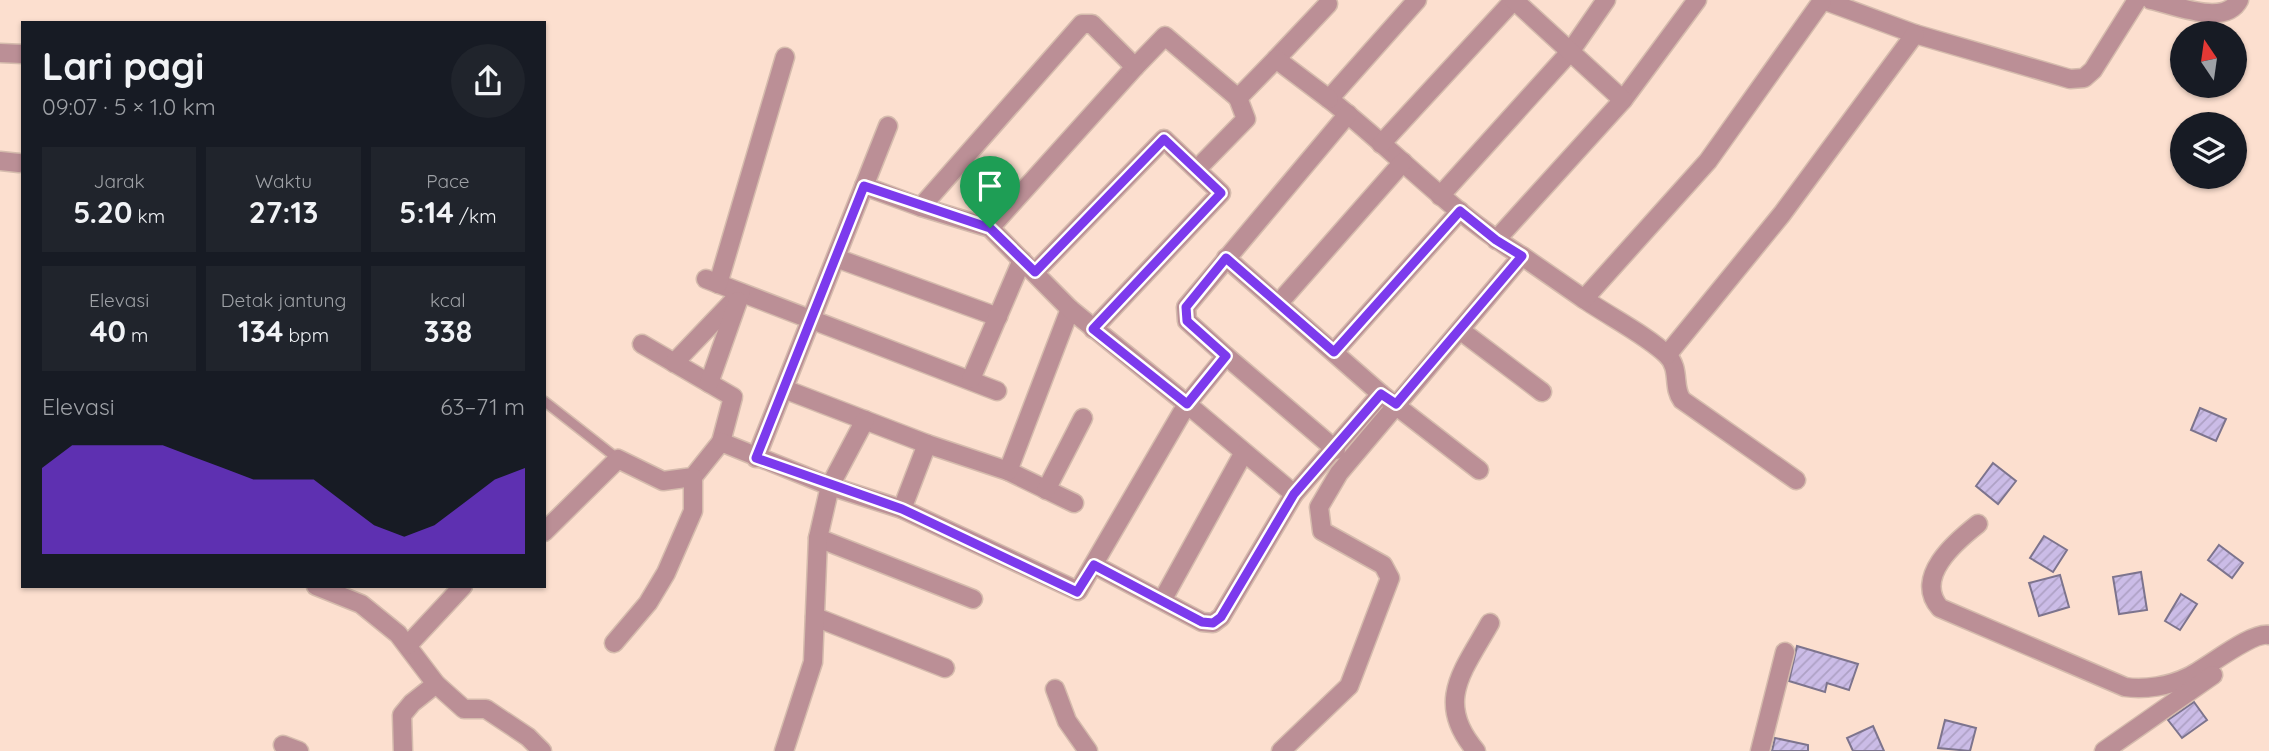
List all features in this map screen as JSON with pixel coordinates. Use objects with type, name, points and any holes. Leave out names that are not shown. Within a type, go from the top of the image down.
[{"type":"street","points":[[1329,99],[1417,0]]},
{"type":"street","points":[[1381,144],[1514,0],[1623,100]]},
{"type":"street","points":[[1440,195],[1570,52],[1606,0]]},
{"type":"street","points":[[1496,240],[1623,100],[1697,0]]},
{"type":"street","points":[[1584,299],[1708,161],[1823,1],[1915,34],[2070,79],[2084,78],[2093,70],[2137,0]]},
{"type":"street","points":[[2151,0],[2223,14],[2235,8],[2239,0]]},
{"type":"street","points":[[1238,98],[1328,4]]},
{"type":"street","points":[[921,207],[1082,24],[1092,24],[1135,67]]},
{"type":"street","points":[[1667,355],[1782,214],[1915,34]]},
{"type":"street","points":[[990,228],[1165,36],[1238,98],[1246,119],[1198,168]]},
{"type":"street","points":[[0,53],[21,54]]},
{"type":"street","points":[[785,57],[712,282],[997,391]]},
{"type":"street","points":[[1276,59],[1348,114],[1496,240],[1667,355],[1676,369],[1678,396],[1682,400],[1796,480]]},
{"type":"street","points":[[1336,450],[1226,356],[1187,321],[1184,314],[1186,307],[1226,258],[1348,114]]},
{"type":"street","points":[[756,458],[888,126]]},
{"type":"street","points":[[971,379],[998,317],[1029,266],[1164,139],[1198,168],[1221,193],[1093,329]]},
{"type":"street","points":[[0,162],[19,163]]},
{"type":"street","points":[[1278,304],[1403,162]]},
{"type":"street","points":[[864,186],[990,228],[1070,309],[1294,494]]},
{"type":"street","points":[[1334,352],[1460,211]]},
{"type":"street","points":[[1094,565],[1163,599],[1202,622],[1213,623],[1221,617],[1294,494],[1460,330],[1522,256]]},
{"type":"street","points":[[836,258],[998,317]]},
{"type":"street","points":[[1226,258],[1389,399],[1479,470]]},
{"type":"street","points":[[674,363],[741,293]]},
{"type":"street","points":[[709,383],[741,293]]},
{"type":"street","points":[[1008,471],[1070,309]]},
{"type":"street","points":[[1460,330],[1542,392]]},
{"type":"street","points":[[546,530],[618,459],[663,481],[692,477],[721,442],[733,397],[642,344]]},
{"type":"street","points":[[721,442],[830,486],[902,509],[1077,592],[1187,404],[1226,356]]},
{"type":"street","points":[[784,389],[927,444],[1008,471],[1074,503]]},
{"type":"street","points":[[1281,751],[1349,686],[1379,613],[1390,578],[1383,565],[1326,536],[1319,521],[1319,507],[1389,399]]},
{"type":"street","points":[[1046,490],[1083,418]]},
{"type":"street","points":[[784,751],[813,662],[818,538],[830,486],[864,420]]},
{"type":"street","points":[[902,509],[927,444]]},
{"type":"street","points":[[1163,599],[1243,454]]},
{"type":"street","points":[[614,643],[648,603],[666,573],[694,511],[692,477]]},
{"type":"street","points":[[1978,524],[1954,543],[1931,578],[1932,599],[1940,608],[2125,687],[2140,689],[2186,678],[2252,638],[2269,637]]},
{"type":"street","points":[[818,538],[973,599]]},
{"type":"street","points":[[321,588],[361,604],[408,645],[436,684],[464,709],[486,709],[528,737],[541,751]]},
{"type":"street","points":[[408,645],[461,588]]},
{"type":"street","points":[[815,617],[945,668]]},
{"type":"street","points":[[1476,751],[1461,734],[1453,713],[1456,682],[1490,623]]},
{"type":"street","points":[[2104,751],[2269,637]]},
{"type":"street","points":[[1760,751],[1785,652]]},
{"type":"street","points":[[403,751],[402,715],[412,703],[436,684]]},
{"type":"street","points":[[1055,689],[1067,721],[1088,751]]},
{"type":"lane","points":[[546,403],[618,459]]},
{"type":"building","points":[[2200,408],[2226,419],[2216,441],[2191,430]]},
{"type":"building","points":[[1993,463],[2016,481],[1998,504],[1976,486]]},
{"type":"building","points":[[2044,536],[2067,550],[2053,572],[2030,558]]},
{"type":"building","points":[[2219,545],[2243,563],[2232,578],[2208,560]]},
{"type":"building","points":[[2141,572],[2147,610],[2119,614],[2113,577]]},
{"type":"building","points":[[2060,575],[2069,607],[2039,616],[2029,583]]},
{"type":"building","points":[[2181,594],[2197,604],[2180,630],[2165,621]]},
{"type":"building","points":[[1797,646],[1858,664],[1849,690],[1827,683],[1825,692],[1789,681]]},
{"type":"building","points":[[2194,702],[2207,720],[2182,738],[2168,720]]},
{"type":"building","points":[[1945,720],[1976,728],[1970,751],[1938,748]]},
{"type":"building","points":[[1873,726],[1884,751],[1853,751],[1847,738]]},
{"type":"building","points":[[1775,738],[1808,745],[1808,751],[1772,751]]},
{"type":"route","points":[[1164,139],[1198,168],[1221,193],[1093,329],[1187,404],[1226,356],[1187,321],[1184,314],[1186,307],[1226,258],[1334,352],[1460,211],[1496,240],[1522,256],[1396,404],[1381,394],[1336,450],[1294,494],[1221,617],[1213,623],[1202,622],[1163,599],[1094,565],[1077,592],[902,509],[756,458],[864,186],[990,228],[1035,272],[1164,139]]}]
